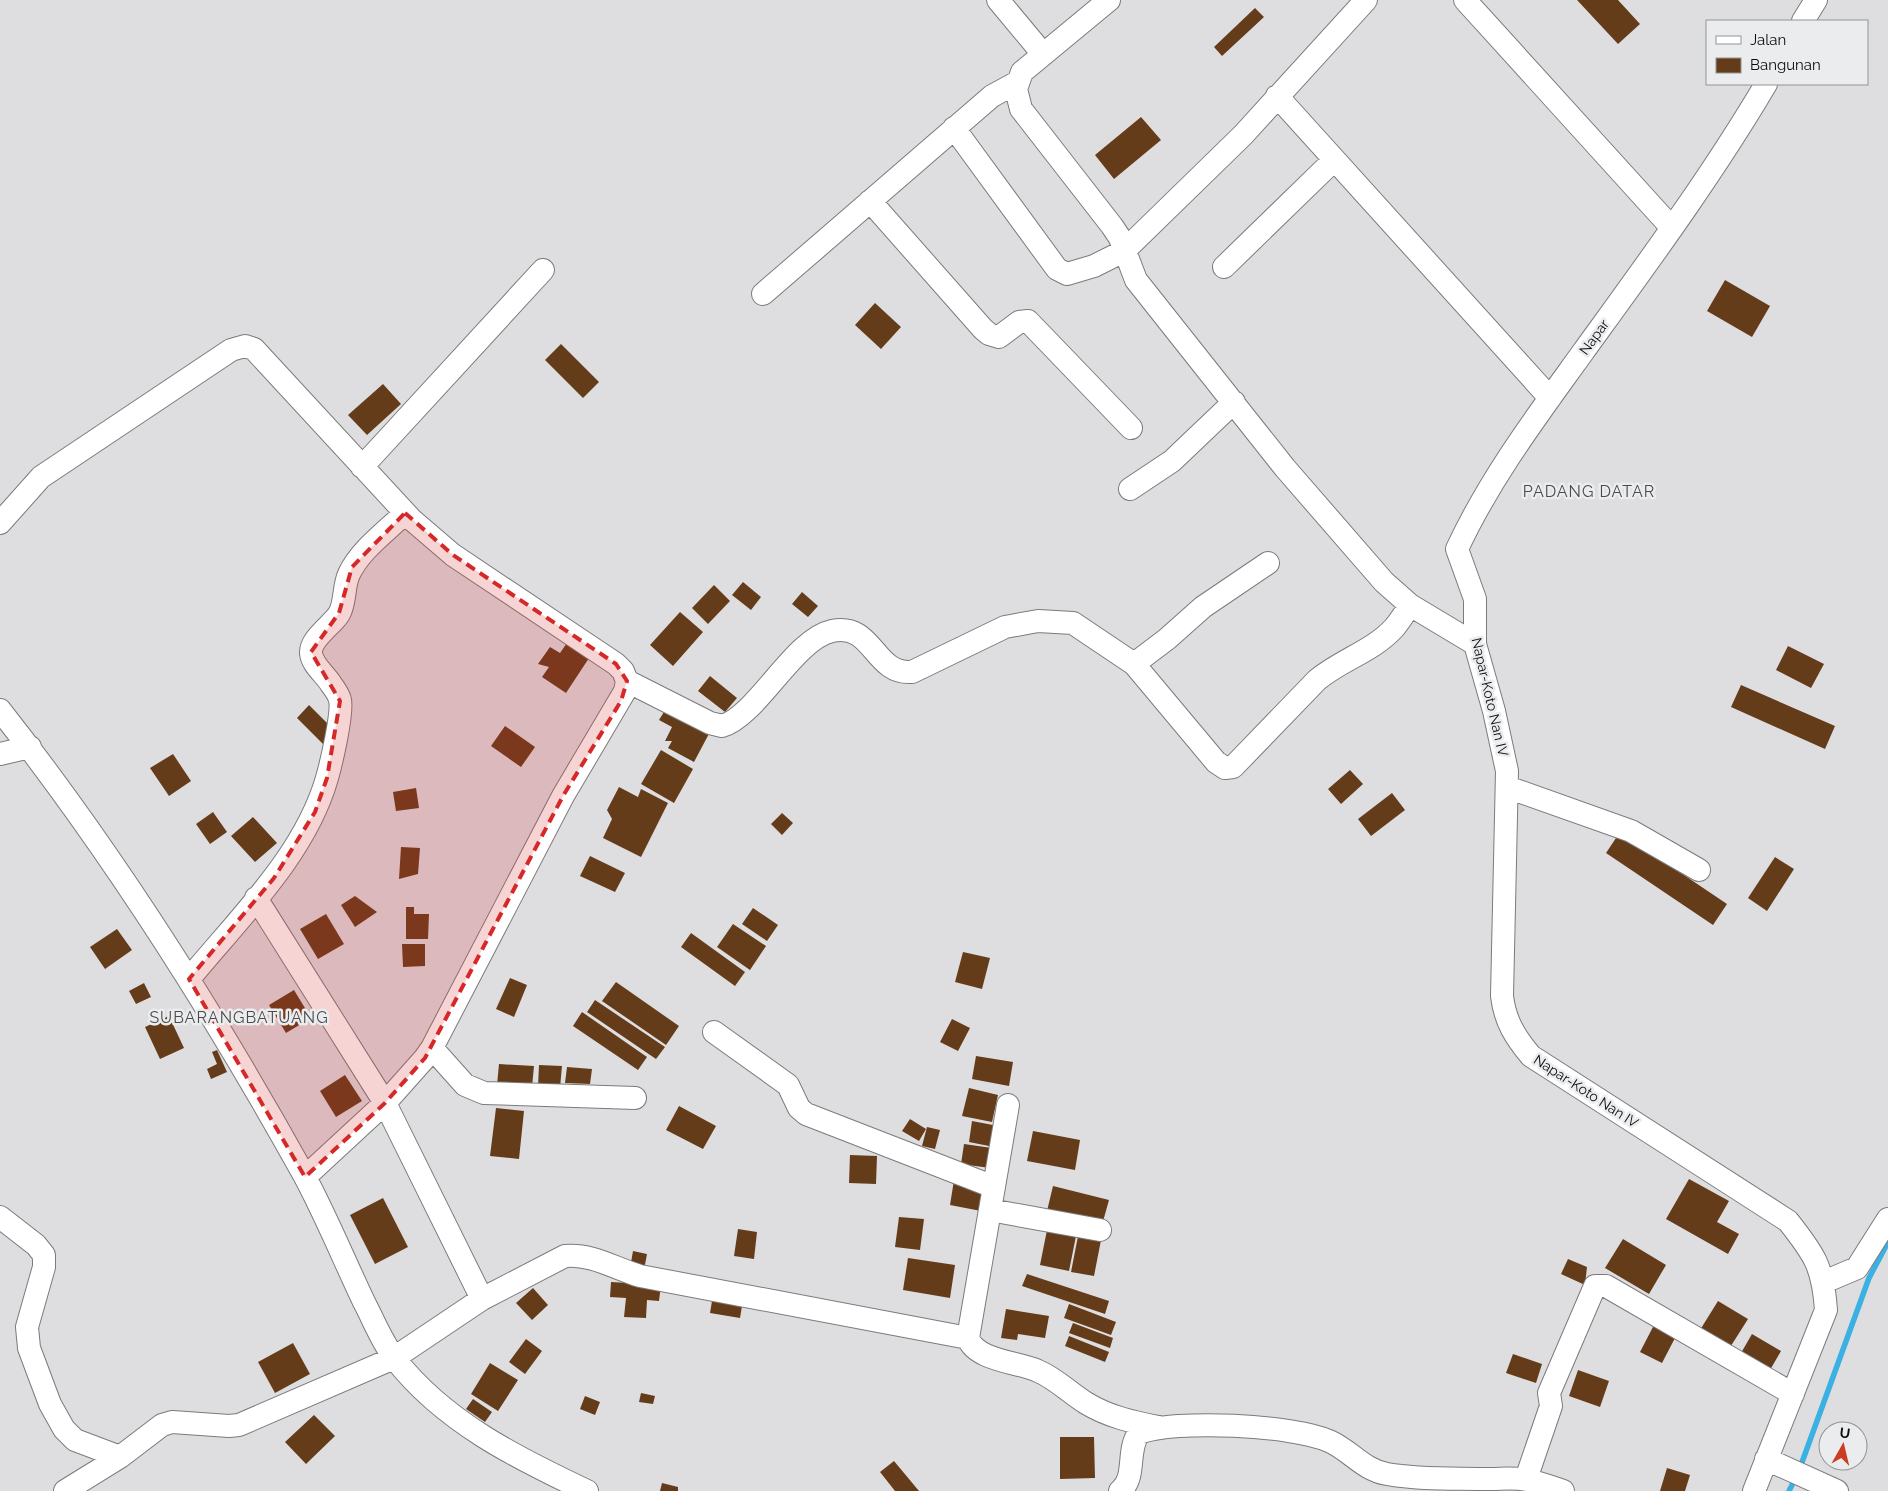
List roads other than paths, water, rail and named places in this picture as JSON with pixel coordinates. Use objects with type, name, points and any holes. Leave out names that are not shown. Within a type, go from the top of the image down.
[{"type":"street","points":[[998,0],[1043,54]]},
{"type":"street","points":[[763,294],[992,96],[1016,83],[1022,72],[1109,0]]},
{"type":"street","points":[[954,128],[1062,273],[1067,274],[1094,266],[1124,250],[1243,135],[1366,0]]},
{"type":"street","points":[[1465,0],[1671,227]]},
{"type":"street","points":[[1804,20],[1816,0]]},
{"type":"street","points":[[1016,83],[1018,102],[1021,109],[1112,226],[1136,280],[1285,468],[1384,582],[1410,605],[1475,644]]},
{"type":"street","name":"Napar","points":[[1475,599],[1456,549],[1476,508],[1550,398],[1671,227],[1765,85]]},
{"type":"street","points":[[1278,96],[1550,398]]},
{"type":"street","points":[[1224,267],[1334,160]]},
{"type":"street","points":[[870,201],[983,329],[989,334],[999,337],[1019,322],[1028,321],[1131,428]]},
{"type":"street","points":[[362,467],[543,270]]},
{"type":"street","points":[[0,523],[41,478],[239,346],[245,346],[254,349],[405,513],[453,555],[616,664],[623,671],[627,681],[621,701],[559,802],[426,1058],[385,1103],[305,1177]]},
{"type":"street","points":[[1130,488],[1172,461],[1234,402]]},
{"type":"street","points":[[188,979],[274,878],[300,840],[315,812],[327,778],[340,713],[340,701],[331,683],[313,662],[312,645],[339,613],[343,603],[344,587],[352,567],[405,513]]},
{"type":"street","points":[[1134,664],[1167,639],[1203,607],[1268,563]]},
{"type":"street","name":"Napar-Koto Nan IV","points":[[1475,599],[1475,644],[1502,741],[1507,787],[1502,996],[1504,1013],[1510,1029],[1531,1056],[1788,1221],[1808,1246],[1824,1282],[1826,1310],[1754,1491]]},
{"type":"street","points":[[627,681],[710,723],[722,726],[743,712],[816,638],[832,631],[853,632],[862,638],[891,669],[898,672],[912,672],[1005,627],[1038,621],[1073,623],[1134,664],[1216,762],[1226,768],[1233,767],[1317,680],[1330,670],[1371,647],[1385,636],[1395,627],[1410,605]]},
{"type":"street","points":[[0,710],[92,834],[188,979],[305,1177],[377,1327],[394,1358],[433,1400],[460,1422],[535,1466],[588,1491]]},
{"type":"street","points":[[0,754],[30,748]]},
{"type":"street","points":[[1507,787],[1631,831],[1699,870]]},
{"type":"street","points":[[256,898],[385,1103],[482,1299]]},
{"type":"street","points":[[714,1032],[788,1085],[799,1108],[806,1114],[994,1187]]},
{"type":"street","points":[[432,1048],[465,1085],[474,1091],[484,1093],[635,1098]]},
{"type":"street","points":[[1008,1105],[968,1338],[972,1346],[982,1353],[1041,1372],[1087,1404],[1118,1418],[1150,1429],[1179,1425],[1286,1430],[1330,1441],[1361,1464],[1386,1474],[1419,1478],[1526,1479],[1563,1491]]},
{"type":"street","points":[[990,1210],[1100,1230]]},
{"type":"street","points":[[0,1217],[36,1245],[44,1255],[44,1267],[27,1327],[29,1348],[50,1404],[64,1429],[75,1440],[120,1457]]},
{"type":"street","points":[[1824,1282],[1857,1268],[1888,1219]]},
{"type":"street","points":[[65,1491],[120,1457],[162,1425],[172,1422],[239,1425],[394,1358],[482,1299],[566,1256],[578,1254],[640,1276],[968,1338]]},
{"type":"street","points":[[1526,1479],[1551,1406],[1549,1393],[1594,1286],[1606,1286],[1793,1394]]},
{"type":"street","points":[[1120,1491],[1125,1487],[1129,1478],[1133,1443],[1150,1429]]},
{"type":"street","points":[[1766,1459],[1837,1491]]},
{"type":"waterway","points":[[1801,1465],[1869,1278],[1888,1242]]},
{"type":"waterway","points":[[1789,1491],[1793,1483]]},
{"type":"district","name":"PADANG DATAR","points":[[1589,491]]},
{"type":"district","name":"SUBARANGBATUANG","points":[[239,1017]]}]
